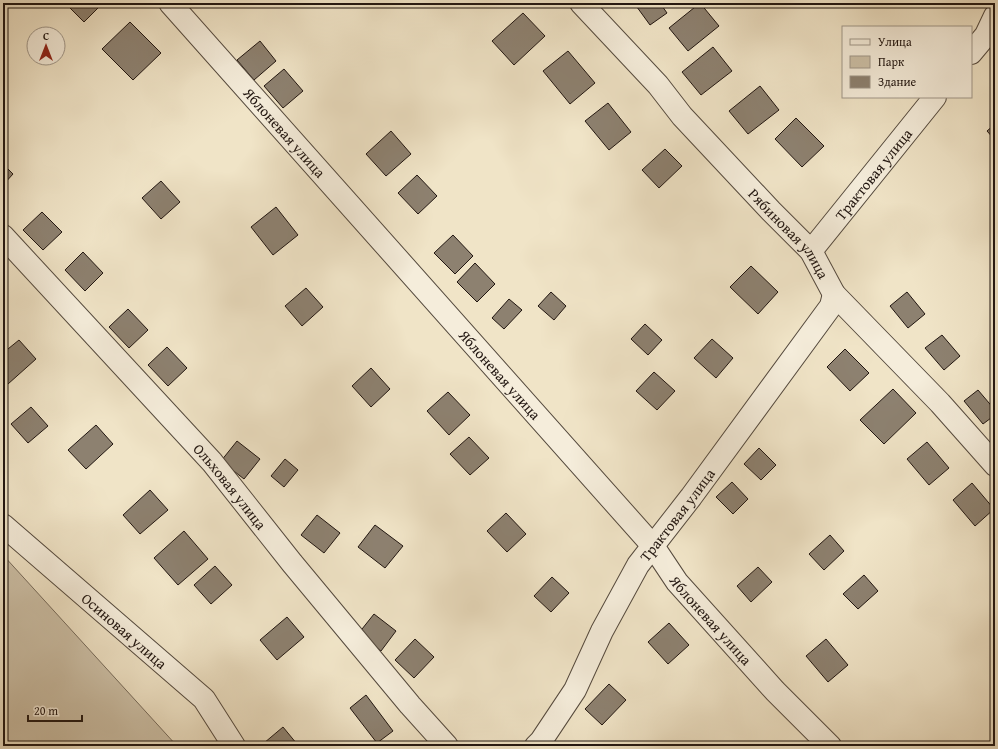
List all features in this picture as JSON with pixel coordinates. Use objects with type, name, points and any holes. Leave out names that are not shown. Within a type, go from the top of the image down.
[{"type":"street","name":"Яблоневая улица","points":[[170,3],[652,546],[677,582],[775,691],[830,746]]},
{"type":"street","name":"Рябиновая улица","points":[[581,3],[658,85],[682,116],[771,211],[811,251],[834,294],[940,403],[995,465]]},
{"type":"street","points":[[972,52],[986,35],[995,16]]},
{"type":"street","name":"Трактовая улица","points":[[811,251],[934,98]]},
{"type":"street","name":"Ольховая улица","points":[[3,236],[212,462],[292,563],[410,705],[447,746]]},
{"type":"street","name":"Трактовая улица","points":[[536,746],[541,742],[575,690],[602,631],[638,565],[691,497],[831,306],[834,294]]},
{"type":"street","name":"Осиновая улица","points":[[3,524],[204,700],[234,746]]},
{"type":"green space","points":[[3,555],[177,746],[3,746]]},
{"type":"building","points":[[65,3],[101,3],[102,4],[84,22]]},
{"type":"building","points":[[634,3],[660,3],[667,13],[650,25]]},
{"type":"building","points":[[700,3],[719,26],[688,51],[669,28]]},
{"type":"building","points":[[523,13],[545,36],[514,65],[492,41]]},
{"type":"building","points":[[130,22],[161,53],[133,80],[102,49]]},
{"type":"building","points":[[260,41],[276,61],[254,80],[237,60]]},
{"type":"building","points":[[713,47],[732,71],[701,95],[682,72]]},
{"type":"building","points":[[568,51],[595,83],[570,104],[543,71]]},
{"type":"building","points":[[284,69],[303,91],[283,108],[264,86]]},
{"type":"building","points":[[760,86],[779,110],[748,134],[729,111]]},
{"type":"building","points":[[608,103],[631,132],[609,150],[585,121]]},
{"type":"building","points":[[796,118],[824,146],[802,167],[775,139]]},
{"type":"building","points":[[995,124],[995,140],[987,131]]},
{"type":"building","points":[[391,131],[411,154],[386,176],[366,154]]},
{"type":"building","points":[[665,149],[682,166],[659,188],[642,170]]},
{"type":"building","points":[[3,164],[13,174],[3,185]]},
{"type":"building","points":[[417,175],[437,196],[418,214],[398,193]]},
{"type":"building","points":[[161,181],[180,202],[161,219],[142,198]]},
{"type":"building","points":[[276,207],[298,235],[273,255],[251,227]]},
{"type":"building","points":[[42,212],[62,232],[43,250],[23,230]]},
{"type":"building","points":[[453,235],[473,256],[455,274],[434,253]]},
{"type":"building","points":[[83,252],[103,273],[85,291],[65,270]]},
{"type":"building","points":[[475,263],[495,284],[477,302],[457,282]]},
{"type":"building","points":[[751,266],[778,292],[758,314],[730,287]]},
{"type":"building","points":[[306,288],[323,307],[302,326],[285,306]]},
{"type":"building","points":[[551,292],[566,306],[554,320],[538,306]]},
{"type":"building","points":[[907,292],[925,314],[908,328],[890,306]]},
{"type":"building","points":[[509,299],[522,310],[504,329],[492,318]]},
{"type":"building","points":[[128,309],[148,330],[129,348],[109,327]]},
{"type":"building","points":[[645,324],[662,340],[648,355],[631,339]]},
{"type":"building","points":[[942,335],[960,356],[944,370],[925,348]]},
{"type":"building","points":[[712,339],[733,358],[716,378],[694,358]]},
{"type":"building","points":[[19,340],[36,359],[8,384],[3,378],[3,353]]},
{"type":"building","points":[[167,347],[187,368],[168,386],[148,365]]},
{"type":"building","points":[[845,349],[869,373],[850,391],[827,367]]},
{"type":"building","points":[[371,368],[390,389],[371,407],[352,386]]},
{"type":"building","points":[[654,372],[675,391],[657,410],[636,391]]},
{"type":"building","points":[[893,389],[916,413],[884,444],[860,420]]},
{"type":"building","points":[[978,390],[995,410],[995,415],[983,424],[964,401]]},
{"type":"building","points":[[448,392],[470,415],[449,435],[427,411]]},
{"type":"building","points":[[31,407],[48,426],[28,443],[11,424]]},
{"type":"building","points":[[96,425],[113,444],[86,469],[68,450]]},
{"type":"building","points":[[469,437],[489,458],[470,475],[450,454]]},
{"type":"building","points":[[237,441],[260,459],[244,479],[221,461]]},
{"type":"building","points":[[927,442],[949,468],[929,485],[907,459]]},
{"type":"building","points":[[759,448],[776,465],[761,480],[744,464]]},
{"type":"building","points":[[285,459],[298,470],[284,487],[271,476]]},
{"type":"building","points":[[732,482],[748,499],[733,514],[716,497]]},
{"type":"building","points":[[972,483],[994,509],[975,526],[953,500]]},
{"type":"building","points":[[150,490],[168,510],[140,534],[123,515]]},
{"type":"building","points":[[506,513],[526,534],[507,552],[487,531]]},
{"type":"building","points":[[317,515],[340,533],[324,553],[301,535]]},
{"type":"building","points":[[375,525],[403,546],[385,568],[358,547]]},
{"type":"building","points":[[184,531],[208,559],[178,585],[154,558]]},
{"type":"building","points":[[830,535],[844,551],[824,570],[809,554]]},
{"type":"building","points":[[215,566],[232,585],[211,604],[194,585]]},
{"type":"building","points":[[758,567],[772,582],[751,602],[737,586]]},
{"type":"building","points":[[864,575],[878,591],[858,609],[843,594]]},
{"type":"building","points":[[552,577],[569,593],[551,612],[534,596]]},
{"type":"building","points":[[374,614],[396,631],[381,651],[358,634]]},
{"type":"building","points":[[287,617],[304,637],[277,660],[260,640]]},
{"type":"building","points":[[669,623],[689,645],[668,664],[648,642]]},
{"type":"building","points":[[415,639],[434,657],[414,678],[395,660]]},
{"type":"building","points":[[826,639],[848,665],[828,682],[806,656]]},
{"type":"building","points":[[609,684],[626,700],[602,725],[585,709]]},
{"type":"building","points":[[366,695],[393,731],[377,743],[350,708]]},
{"type":"building","points":[[283,727],[297,744],[295,746],[267,746],[264,743]]}]
